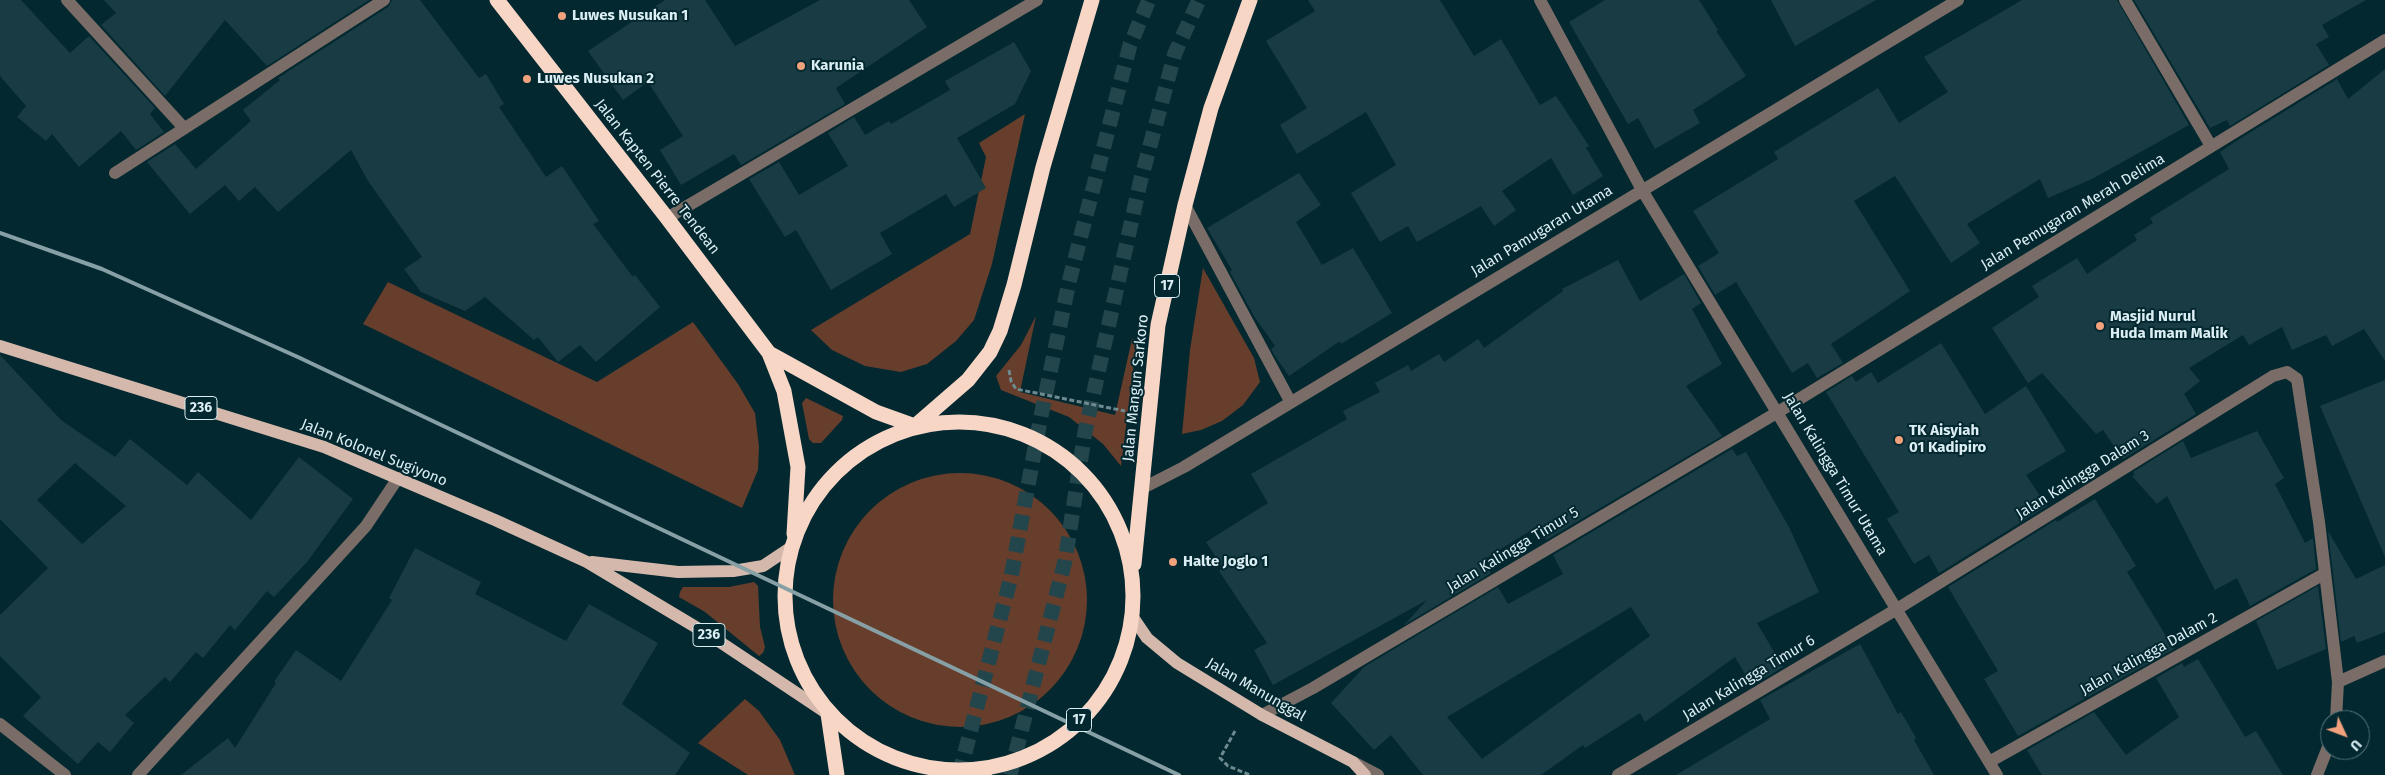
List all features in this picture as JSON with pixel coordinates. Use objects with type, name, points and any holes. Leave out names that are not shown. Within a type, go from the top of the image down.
[{"type":"highway","name":"Jalan Kapten Pierre Tendean","points":[[497,0],[667,218],[769,353],[784,391],[798,467],[793,546]]},
{"type":"highway","name":"17","points":[[915,426],[943,423],[978,424],[1011,430],[1043,443],[1071,462],[1095,487],[1113,516],[1126,548],[1132,581],[1132,616],[1124,649],[1110,681],[1091,709],[1066,733],[1038,752],[979,772],[938,770],[906,762],[874,749],[828,714],[804,678],[792,646],[786,613],[786,579],[793,546],[806,515],[825,486],[849,462],[878,443],[915,426],[968,380],[990,352],[1000,331],[1014,286],[1043,167],[1092,0]]},
{"type":"highway","name":"Jalan Mangun Sarkoro","points":[[1132,581],[1143,488],[1158,325],[1185,205],[1211,108],[1250,0]]},
{"type":"highway","name":"Jalan Kapten Pierre Tendean","points":[[769,353],[876,412],[915,426]]},
{"type":"highway","name":"17","points":[[828,714],[837,775]]},
{"type":"main road","name":"Jalan Kolonel Sugiyono","points":[[0,346],[324,447],[398,478],[587,562],[714,638],[828,714]]},
{"type":"main road","name":"Jalan Kolonel Sugiyono","points":[[587,562],[678,572],[733,571],[764,566],[793,546]]},
{"type":"main road","name":"Jalan Manunggal","points":[[1132,616],[1147,638],[1177,663],[1262,715],[1353,762]]},
{"type":"main road","points":[[1353,762],[1365,775]]},
{"type":"street","points":[[67,0],[184,128]]},
{"type":"street","points":[[115,173],[384,0]]},
{"type":"street","points":[[667,218],[1037,0]]},
{"type":"street","name":"Jalan Kalingga Timur Utama","points":[[1540,0],[1642,190],[1997,775]]},
{"type":"street","name":"Jalan Pamugaran Utama","points":[[1143,488],[1184,467],[1290,401],[1958,0]]},
{"type":"street","points":[[2125,0],[2211,146]]},
{"type":"street","name":"Jalan Pemugaran Merah Delima","points":[[1778,412],[2385,40]]},
{"type":"street","points":[[1185,205],[1290,401]]},
{"type":"street","name":"Jalan Kalingga Dalam 3","points":[[1897,609],[2273,376],[2287,372],[2297,379],[2324,574]]},
{"type":"street","name":"Jalan Kalingga Timur 5","points":[[1262,715],[1313,688],[1778,412]]},
{"type":"street","points":[[138,775],[366,526],[398,478]]},
{"type":"street","points":[[2324,574],[2338,682],[2337,710]]},
{"type":"street","name":"Jalan Kalingga Dalam 2","points":[[1989,762],[2324,574]]},
{"type":"street","name":"Jalan Kalingga Timur 6","points":[[1618,775],[1897,609]]},
{"type":"street","points":[[2338,682],[2385,661]]},
{"type":"street","points":[[0,724],[65,775]]},
{"type":"street","points":[[2317,775],[2323,760]]},
{"type":"street","name":"Jalan Manunggal","points":[[1353,762],[1378,775]]},
{"type":"path","points":[[1009,367],[1011,381],[1016,389],[1131,412]]},
{"type":"path","points":[[1235,731],[1220,758],[1228,766],[1250,775]]},
{"type":"shaded area","points":[[1025,114],[992,264],[974,320],[956,341],[927,364],[901,372],[865,366],[832,350],[811,330],[970,234],[986,157],[979,143]]},
{"type":"shaded area","points":[[1203,268],[1254,358],[1260,382],[1243,405],[1222,421],[1201,430],[1182,434],[1190,350]]},
{"type":"shaded area","points":[[388,282],[597,382],[693,322],[738,384],[755,413],[759,447],[758,470],[742,508],[363,324]]},
{"type":"shaded area","points":[[1036,316],[1020,392],[1115,415],[1132,339],[1137,339],[1121,466],[1103,444],[1069,417],[1001,390],[996,376],[1021,345]]},
{"type":"shaded area","points":[[806,398],[843,416],[842,420],[821,443],[813,443],[809,439],[802,403]]},
{"type":"shaded area","points":[[960,473],[985,476],[1008,483],[1020,488],[1050,510],[1072,540],[1077,552],[1084,575],[1087,600],[1084,625],[1077,648],[1072,660],[1050,690],[1020,712],[1008,717],[985,724],[960,727],[935,724],[912,717],[900,712],[870,690],[848,660],[843,648],[836,625],[833,600],[836,575],[843,552],[848,540],[870,510],[900,488],[912,483],[935,476]]},
{"type":"shaded area","points":[[754,582],[758,586],[760,627],[765,647],[763,653],[759,656],[705,612],[679,597],[683,587],[729,587]]},
{"type":"shaded area","points":[[745,699],[759,711],[780,740],[795,775],[748,775],[698,743]]},
{"type":"building","points":[[0,0],[21,0],[70,53],[89,36],[155,108],[150,114],[164,132],[136,150],[121,131],[79,167],[52,134],[46,141],[17,117],[26,106],[0,76]]},
{"type":"building","points":[[104,0],[369,0],[267,66],[225,20],[165,96],[101,25],[116,13]]},
{"type":"building","points":[[392,0],[420,0],[479,78],[486,74],[504,104],[499,107],[546,177],[562,166],[599,221],[593,224],[633,277],[635,275],[660,307],[596,362],[580,345],[558,362],[538,337],[534,340],[485,297],[465,311],[421,292],[404,269],[422,257],[368,181],[351,150],[278,212],[255,187],[239,201],[225,185],[190,214],[147,162],[175,144],[196,169],[251,121],[243,110],[280,80],[278,78],[388,7]]},
{"type":"building","points":[[665,0],[705,0],[735,46],[820,0],[909,0],[927,27],[836,88],[845,104],[741,165],[734,154],[681,185],[660,150],[683,136],[648,82],[623,100],[588,51]]},
{"type":"building","points":[[1308,0],[1440,0],[1474,56],[1501,39],[1540,105],[1556,96],[1589,146],[1586,148],[1603,176],[1573,195],[1551,158],[1502,191],[1516,210],[1494,226],[1481,206],[1417,242],[1408,226],[1380,242],[1351,193],[1396,165],[1366,112],[1297,154],[1280,125],[1307,108],[1266,41],[1315,11]]},
{"type":"building","points":[[1605,0],[1699,0],[1718,30],[1716,31],[1746,76],[1693,110],[1700,123],[1655,149],[1638,118],[1628,124],[1569,22]]},
{"type":"building","points":[[1771,0],[1876,0],[1795,46]]},
{"type":"building","points":[[2022,0],[2117,0],[2189,125],[2092,179],[2048,198],[2040,179],[1967,224],[1980,243],[1951,263],[1895,176],[1854,201],[1910,291],[1831,344],[1843,363],[1817,378],[1808,363],[1792,373],[1736,282],[1715,295],[1698,266],[1719,253],[1693,211],[1778,159],[1774,152],[1878,88],[1899,123],[1948,92],[1924,57]]},
{"type":"building","points":[[2134,0],[2366,0],[2322,25],[2329,37],[2316,44],[2329,65],[2230,126],[2227,120],[2210,128]]},
{"type":"building","points":[[1014,42],[1031,71],[1015,104],[957,138],[986,188],[954,207],[946,194],[880,233],[892,254],[831,290],[796,230],[785,237],[749,179],[779,162],[799,195],[848,166],[828,133],[854,117],[865,135],[889,121],[891,124],[950,90],[945,81]]},
{"type":"building","points":[[2385,69],[2385,361],[2364,329],[2332,346],[2326,335],[2292,350],[2282,327],[2249,345],[2243,335],[2189,368],[2200,381],[2184,394],[2196,414],[2123,459],[2103,430],[2096,434],[2042,373],[2028,383],[1992,328],[2039,297],[2032,286],[2077,258],[2087,274],[2137,240],[2134,235],[2153,223],[2150,218],[2229,169],[2220,152],[2337,79],[2348,99]]},
{"type":"building","points":[[1299,173],[1321,205],[1296,222],[1322,265],[1353,248],[1392,313],[1341,344],[1340,341],[1289,376],[1271,349],[1275,346],[1254,316],[1230,272],[1232,270],[1207,228]]},
{"type":"building","points":[[1618,260],[1640,301],[1684,274],[1701,303],[1692,309],[1722,364],[1686,386],[1722,436],[1546,540],[1538,526],[1483,560],[1491,573],[1404,625],[1427,600],[1273,685],[1254,650],[1267,643],[1219,571],[1223,568],[1206,542],[1268,503],[1251,474],[1347,419],[1343,411],[1380,392],[1375,383],[1408,365],[1411,371],[1439,354],[1444,362],[1478,339],[1484,348],[1563,291],[1562,289]]},
{"type":"building","points":[[1941,343],[1985,414],[2026,386],[2066,451],[2026,475],[2047,506],[1939,573],[1929,555],[1914,564],[1887,519],[1899,512],[1826,392],[1852,376],[1856,382],[1871,372],[1878,383]]},
{"type":"building","points":[[0,355],[61,420],[115,457],[130,439],[187,485],[198,472],[251,520],[299,457],[353,499],[307,562],[274,597],[267,591],[235,630],[230,625],[203,658],[196,652],[170,682],[165,677],[125,715],[134,723],[110,752],[98,742],[78,764],[23,716],[41,697],[0,656],[0,615],[48,568],[0,519]],"holes":[[[75,463],[126,506],[82,544],[37,500]]]},
{"type":"building","points":[[2385,380],[2385,557],[2320,406]]},
{"type":"building","points":[[2257,431],[2284,478],[2275,484],[2305,543],[2313,538],[2316,569],[2250,606],[2237,578],[2215,590],[2167,496],[2157,504],[2132,476],[2135,475],[2133,472],[2183,441],[2191,458]]},
{"type":"building","points":[[1732,449],[1737,456],[1746,452],[1789,527],[1819,592],[1757,623],[1783,667],[1752,686],[1735,657],[1645,722],[1640,713],[1585,748],[1583,745],[1541,775],[1423,775],[1391,735],[1374,750],[1331,703],[1364,667],[1498,587],[1508,604],[1563,574],[1553,555]],"holes":[[[1631,607],[1650,636],[1482,759],[1447,717]]]},
{"type":"building","points":[[2095,499],[2136,566],[2127,572],[2174,649],[2018,736],[1984,679],[1998,671],[1948,587],[2056,520],[2057,522]]},
{"type":"building","points":[[2328,531],[2356,579],[2385,565],[2385,632],[2357,643],[2354,636],[2341,642]]},
{"type":"building","points":[[415,548],[481,582],[475,594],[566,641],[589,604],[658,643],[622,704],[690,753],[675,775],[181,775],[228,738],[235,748],[276,683],[274,682],[296,650],[341,681],[392,600],[389,598]]},
{"type":"building","points":[[2318,586],[2326,649],[2277,670],[2256,621]]},
{"type":"building","points":[[1860,644],[1898,714],[1901,712],[1916,738],[1914,740],[1934,775],[1676,775],[1770,719],[1760,700]]},
{"type":"building","points":[[2198,659],[2245,737],[2256,731],[2283,775],[2042,775],[2027,750],[2094,712],[2126,755],[2179,717],[2156,678],[2182,663],[2184,667]]},
{"type":"tunnel","points":[[959,775],[1011,577],[1041,416],[1069,282],[1130,45],[1149,0]]},
{"type":"tunnel","points":[[1010,775],[1065,561],[1085,432],[1140,183],[1175,53],[1199,0]]},
{"type":"railway","points":[[0,233],[102,269],[300,358],[1179,775]]},
{"type":"place","name":"Luwes Nusukan 1","points":[[562,16]]},
{"type":"place","name":"Karunia","points":[[801,66]]},
{"type":"place","name":"Luwes Nusukan 2","points":[[527,79]]},
{"type":"place","name":"Masjid Nurul Huda Imam Malik","points":[[2100,326]]},
{"type":"place","name":"TK Aisyiah 01 Kadipiro","points":[[1899,440]]},
{"type":"place","name":"Halte Joglo 1","points":[[1173,562]]}]
